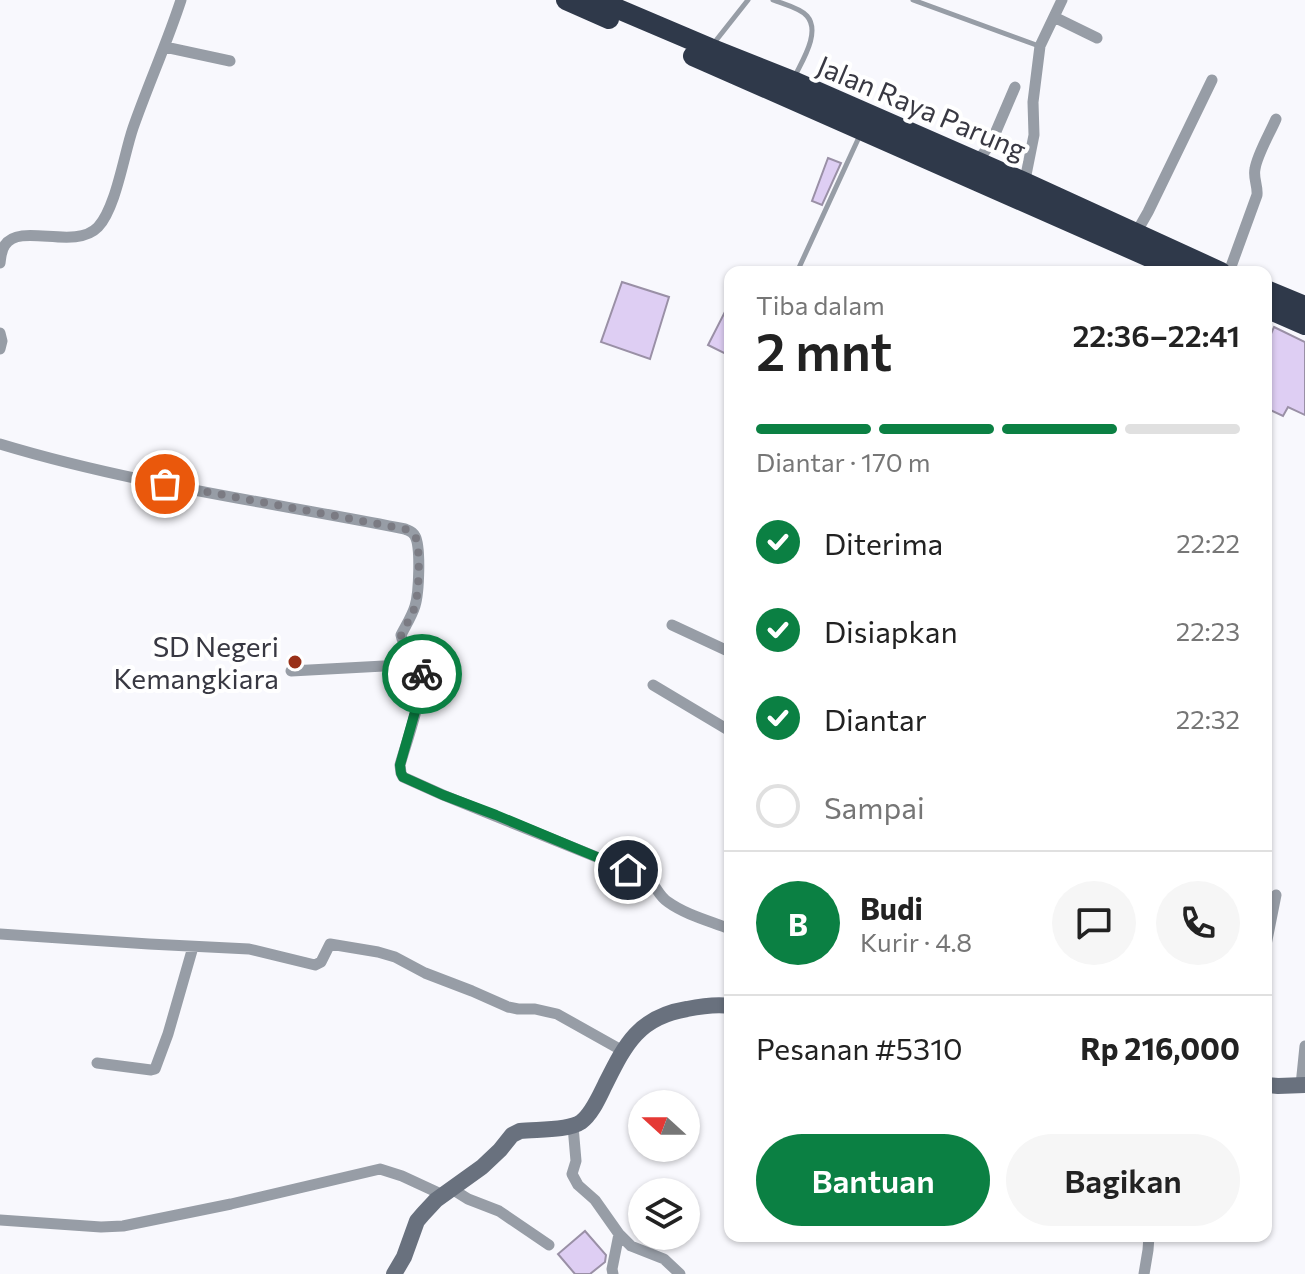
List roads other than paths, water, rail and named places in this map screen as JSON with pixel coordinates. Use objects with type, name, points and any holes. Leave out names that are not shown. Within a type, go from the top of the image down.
[{"type":"highway","name":"Jalan Raya Parung","points":[[566,0],[707,54],[793,81],[977,162],[1024,192],[1171,266]]},
{"type":"highway","name":"Jalan Raya Parung","points":[[597,0],[862,131],[1136,233],[1208,266]]},
{"type":"highway","points":[[1272,292],[1305,306]]},
{"type":"highway","points":[[1272,311],[1305,325]]},
{"type":"street","points":[[0,263],[4,246],[14,238],[73,237],[87,234],[99,226],[110,204],[132,130],[181,0]]},
{"type":"street","points":[[1024,192],[1034,135],[1033,102],[1040,46],[1062,0]]},
{"type":"street","points":[[1054,17],[1097,38]]},
{"type":"street","points":[[165,47],[230,61]]},
{"type":"street","points":[[1136,233],[1212,80]]},
{"type":"street","points":[[977,162],[991,143],[1015,87]]},
{"type":"street","points":[[1231,266],[1257,195],[1256,163],[1276,119]]},
{"type":"street","points":[[0,333],[0,349]]},
{"type":"street","points":[[0,444],[126,477],[411,532],[416,543],[418,594],[401,635],[423,670],[418,701],[400,765],[403,777],[646,877],[667,902],[724,927]]},
{"type":"street","points":[[672,625],[724,649]]},
{"type":"street","points":[[291,671],[421,664]]},
{"type":"street","points":[[653,685],[724,727]]},
{"type":"street","points":[[1272,915],[1276,895]]},
{"type":"street","points":[[0,934],[249,949],[315,965],[321,962],[330,944],[378,952],[508,1007],[557,1014],[623,1051]]},
{"type":"street","points":[[97,1063],[155,1069],[193,947]]},
{"type":"street","points":[[394,1274],[417,1221],[431,1204],[489,1162],[516,1132],[573,1126],[581,1122],[588,1115],[623,1051],[643,1026],[664,1014],[711,1005],[724,1006]]},
{"type":"street","points":[[1272,1085],[1303,1085],[1305,1046]]},
{"type":"street","points":[[573,1126],[576,1161],[572,1174],[578,1185],[595,1200],[631,1246],[664,1259],[680,1274]]},
{"type":"street","points":[[0,1220],[123,1226],[380,1169],[461,1195],[499,1211],[549,1245]]},
{"type":"street","points":[[613,1274],[619,1234]]},
{"type":"street","points":[[1144,1274],[1149,1242]]},
{"type":"lane","points":[[707,54],[748,0]]},
{"type":"lane","points":[[773,0],[802,13],[811,24],[810,41],[793,81]]},
{"type":"lane","points":[[913,0],[1040,46]]},
{"type":"lane","points":[[800,266],[862,131]]},
{"type":"place","name":"SD Negeri Kemangkiara","points":[[295,662]]}]
